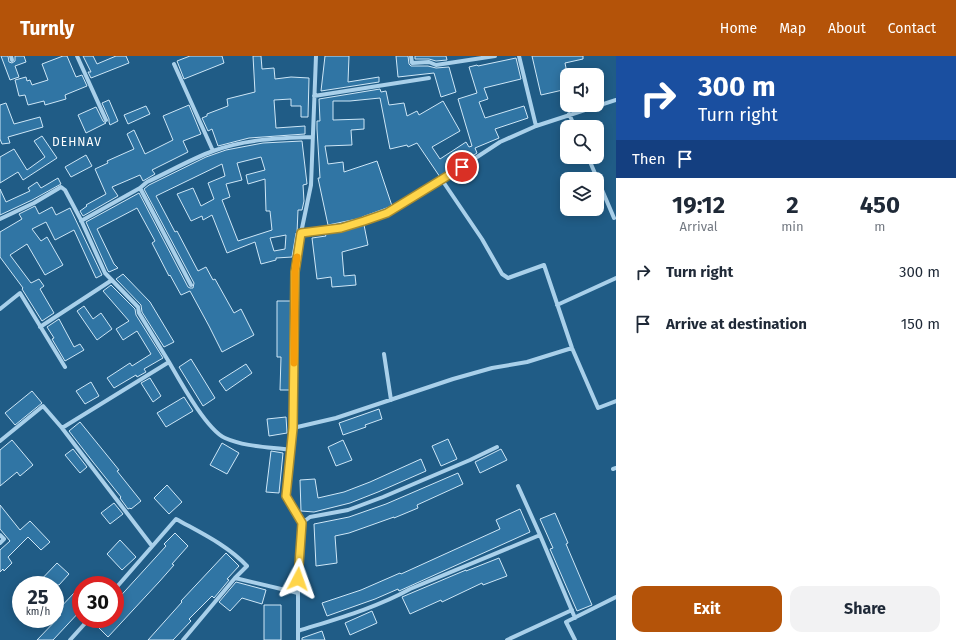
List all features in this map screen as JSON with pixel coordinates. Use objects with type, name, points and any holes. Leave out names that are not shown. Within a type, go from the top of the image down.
[{"type":"street","points":[[77,56],[106,120]]},
{"type":"street","points":[[298,640],[298,593],[302,523],[286,496],[293,428],[295,272],[311,185],[316,56]]},
{"type":"street","points":[[411,56],[412,63],[429,62],[436,65],[495,56]]},
{"type":"street","points":[[519,56],[536,126]]},
{"type":"street","points":[[174,64],[213,151]]},
{"type":"street","points":[[314,96],[429,78]]},
{"type":"street","points":[[301,233],[341,228],[387,213],[442,180],[500,142],[536,126],[569,114],[616,100]]},
{"type":"street","points":[[569,114],[572,120]]},
{"type":"street","points":[[81,221],[140,188],[147,182],[213,151],[244,142],[279,138],[313,137]]},
{"type":"street","points":[[591,164],[614,218]]},
{"type":"street","points":[[442,180],[482,239],[502,274],[508,278],[544,266],[572,348],[598,408],[616,401]]},
{"type":"street","points":[[0,219],[34,203],[61,187],[65,190],[105,273],[138,307],[139,313],[195,406],[208,423],[224,438],[246,444],[291,450]]},
{"type":"street","points":[[140,188],[190,285]]},
{"type":"street","points":[[557,305],[616,278]]},
{"type":"street","points":[[40,327],[112,280]]},
{"type":"street","points":[[0,309],[20,294],[64,367]]},
{"type":"street","points":[[293,428],[336,418],[453,379],[492,368],[527,362],[572,348]]},
{"type":"street","points":[[384,354],[390,400]]},
{"type":"street","points":[[62,428],[169,362]]},
{"type":"street","points":[[0,441],[43,406],[62,428],[152,546]]},
{"type":"street","points":[[302,523],[310,517],[348,510],[383,497],[497,447]]},
{"type":"street","points":[[518,486],[575,618]]},
{"type":"street","points":[[124,579],[176,519],[225,547],[242,560],[247,566],[235,578],[183,640]]},
{"type":"street","points":[[0,535],[4,539],[0,543]]},
{"type":"street","points":[[298,631],[336,619],[399,595],[410,589],[540,535]]},
{"type":"street","points":[[235,578],[298,593]]},
{"type":"street","points":[[575,640],[566,622],[616,597]]},
{"type":"street","points":[[507,640],[572,610]]},
{"type":"street","points":[[70,640],[81,628]]},
{"type":"building","points":[[1,56],[8,56],[9,62],[12,63],[15,61],[15,56],[24,56],[26,62],[15,66],[19,77],[10,80]]},
{"type":"building","points":[[63,56],[67,56],[76,77],[82,75],[87,86],[65,95],[66,99],[45,105],[44,101],[28,105],[25,95],[19,96],[15,80],[26,77],[27,81],[30,80],[32,85],[48,80],[42,64]]},
{"type":"building","points":[[83,56],[93,56],[97,64],[116,56],[126,56],[129,63],[91,78],[88,72],[91,72]]},
{"type":"building","points":[[190,56],[222,56],[224,63],[184,79],[177,61]]},
{"type":"building","points":[[253,56],[261,56],[262,69],[274,68],[275,79],[291,77],[309,78],[308,117],[301,117],[301,106],[291,106],[291,99],[274,100],[276,128],[305,126],[305,134],[249,138],[218,146],[212,129],[208,131],[202,118],[207,116],[207,114],[228,106],[227,99],[255,92]]},
{"type":"building","points":[[325,56],[349,56],[348,82],[379,77],[379,82],[321,91]]},
{"type":"building","points":[[396,56],[408,56],[409,64],[411,66],[428,66],[436,68],[449,67],[456,92],[441,97],[434,73],[398,77]]},
{"type":"building","points":[[415,56],[446,56],[447,60],[436,61],[429,59],[415,59]]},
{"type":"building","points":[[532,56],[583,56],[583,59],[565,63],[566,68],[560,68],[560,91],[541,95]]},
{"type":"building","points":[[516,58],[521,79],[484,88],[488,99],[479,102],[485,118],[524,106],[528,118],[495,129],[499,138],[475,148],[477,153],[440,177],[417,143],[408,147],[407,145],[390,149],[380,98],[333,101],[333,120],[364,119],[364,129],[351,130],[352,145],[325,146],[328,164],[343,162],[344,172],[377,161],[392,206],[362,218],[328,225],[318,178],[320,178],[317,129],[317,121],[320,121],[319,99],[380,89],[381,92],[386,91],[389,105],[404,103],[407,116],[417,111],[419,115],[443,101],[460,131],[432,147],[440,159],[466,142],[469,147],[472,146],[458,99],[477,93],[469,67]]},
{"type":"building","points":[[109,100],[118,121],[110,125],[102,103]]},
{"type":"building","points":[[6,103],[14,124],[40,117],[43,127],[8,137],[10,143],[2,144],[0,139],[0,105]]},
{"type":"building","points":[[189,105],[201,134],[183,141],[188,152],[152,170],[155,174],[143,181],[140,175],[112,187],[118,196],[83,216],[80,211],[87,206],[86,205],[106,194],[95,169],[108,163],[107,161],[134,149],[127,134],[134,130],[145,154],[173,140],[163,116]]},
{"type":"building","points":[[146,106],[150,114],[128,124],[124,115]]},
{"type":"building","points":[[96,107],[103,121],[106,123],[86,133],[78,115]]},
{"type":"building","points":[[42,136],[57,158],[23,180],[18,172],[0,183],[0,157],[14,149],[27,170],[45,157],[34,141]]},
{"type":"building","points":[[302,141],[307,184],[303,185],[304,201],[302,210],[298,210],[297,233],[292,257],[276,258],[276,260],[261,264],[255,242],[227,253],[212,215],[203,220],[202,216],[191,221],[177,194],[193,188],[201,206],[214,199],[208,183],[225,176],[222,164],[156,196],[175,232],[177,231],[198,271],[206,267],[213,280],[215,279],[234,313],[241,309],[254,335],[222,352],[190,291],[181,295],[170,275],[169,276],[152,243],[155,241],[137,208],[97,229],[114,264],[118,268],[109,272],[86,222],[139,193],[188,287],[193,288],[194,283],[144,189],[149,185],[206,157],[226,150],[263,143]],"holes":[[[261,157],[265,170],[246,175],[248,184],[265,179],[266,211],[270,211],[272,230],[238,241],[222,200],[230,197],[226,184],[242,180],[237,163]],[[286,235],[285,249],[274,251],[270,238]]]},
{"type":"building","points":[[86,155],[92,166],[71,177],[65,167]]},
{"type":"building","points":[[58,178],[61,184],[0,215],[0,189],[6,202],[30,191],[28,188],[37,182],[41,188]]},
{"type":"building","points":[[35,206],[39,214],[52,207],[56,215],[70,208],[102,275],[96,278],[74,230],[55,240],[46,222],[32,229],[41,241],[47,237],[63,265],[45,275],[27,244],[10,255],[31,283],[39,279],[44,286],[40,289],[54,313],[42,321],[22,289],[23,288],[0,257],[0,232],[22,219],[19,214]]},
{"type":"building","points":[[364,225],[368,245],[342,252],[344,276],[355,275],[356,285],[332,287],[331,277],[317,279],[312,238],[326,236],[325,234],[329,232]]},
{"type":"building","points":[[123,274],[150,302],[174,342],[164,347],[142,312],[141,305],[116,279]]},
{"type":"building","points":[[111,285],[135,309],[136,315],[163,358],[144,369],[146,372],[137,377],[136,375],[114,388],[107,378],[130,363],[132,366],[151,354],[137,331],[123,340],[116,329],[129,321],[103,291]]},
{"type":"building","points":[[277,301],[291,301],[290,390],[280,390],[281,357],[277,357]]},
{"type":"building","points":[[84,306],[93,319],[101,313],[112,329],[97,340],[77,311]]},
{"type":"building","points":[[59,319],[74,347],[80,344],[84,350],[65,361],[47,327]]},
{"type":"building","points":[[191,359],[215,398],[203,406],[179,367]]},
{"type":"building","points":[[246,364],[252,373],[226,391],[219,381]]},
{"type":"building","points":[[150,378],[161,396],[153,402],[141,383]]},
{"type":"building","points":[[91,382],[99,396],[85,404],[76,391]]},
{"type":"building","points":[[32,391],[42,403],[15,425],[5,413]]},
{"type":"building","points":[[184,397],[193,411],[166,427],[157,413]]},
{"type":"building","points":[[379,409],[382,419],[365,425],[366,427],[343,435],[339,423]]},
{"type":"building","points":[[286,417],[287,433],[269,436],[267,419]]},
{"type":"building","points":[[80,422],[119,470],[117,471],[141,501],[131,509],[128,509],[120,498],[121,497],[69,431]]},
{"type":"building","points":[[448,439],[457,459],[441,466],[432,446]]},
{"type":"building","points":[[12,440],[33,465],[20,476],[17,472],[0,486],[0,450]]},
{"type":"building","points":[[343,440],[352,460],[336,466],[328,447]]},
{"type":"building","points":[[222,443],[239,453],[227,474],[210,465]]},
{"type":"building","points":[[73,449],[87,467],[80,473],[65,455]]},
{"type":"building","points":[[501,449],[507,460],[480,473],[475,462]]},
{"type":"building","points":[[271,451],[283,453],[279,493],[266,492]]},
{"type":"building","points":[[421,459],[426,471],[378,492],[350,503],[314,512],[301,511],[300,480],[315,479],[318,498],[344,492]]},
{"type":"building","points":[[458,473],[463,484],[417,505],[418,508],[394,518],[349,533],[335,536],[337,563],[316,566],[314,524],[349,517],[386,504]]},
{"type":"building","points":[[167,485],[182,502],[169,514],[154,498]]},
{"type":"building","points":[[114,503],[123,514],[110,524],[101,513]]},
{"type":"building","points":[[0,505],[20,530],[30,521],[50,542],[41,550],[28,537],[8,557],[12,563],[4,571],[3,569],[0,572],[0,550],[10,541],[0,529]]},
{"type":"building","points":[[520,509],[530,532],[399,591],[398,589],[327,616],[322,603],[361,590],[400,573],[401,574],[500,529],[496,520]]},
{"type":"building","points":[[555,513],[568,543],[566,544],[592,605],[577,611],[550,549],[553,548],[540,519]]},
{"type":"building","points":[[175,533],[188,546],[172,564],[174,565],[124,620],[124,592],[166,546],[164,544]]},
{"type":"building","points":[[120,540],[136,557],[122,570],[107,554]]},
{"type":"building","points":[[226,553],[239,566],[227,579],[229,580],[214,598],[212,596],[189,619],[191,621],[173,640],[148,640],[182,602],[181,601]]},
{"type":"building","points":[[499,558],[507,576],[483,585],[482,583],[442,602],[441,600],[410,614],[402,597]]},
{"type":"building","points":[[57,563],[69,574],[64,580],[64,576],[45,576]]},
{"type":"building","points":[[236,582],[266,590],[262,604],[242,598],[230,611],[219,602]]},
{"type":"building","points":[[72,595],[72,620],[53,640],[37,640],[49,628],[64,628],[64,604]]},
{"type":"building","points":[[264,605],[281,605],[281,640],[264,640]]},
{"type":"building","points":[[372,611],[377,623],[350,635],[345,623]]},
{"type":"building","points":[[99,628],[116,628],[108,637]]},
{"type":"building","points":[[322,631],[325,640],[302,640],[302,638]]},
{"type":"slow traffic","points":[[294,363],[295,272],[297,257]]},
{"type":"district","name":"DEHNAV","points":[[77,142]]},
{"type":"route","points":[[298,579],[302,523],[286,496],[293,428],[295,272],[301,233],[341,228],[387,213],[422,193],[462,167]]}]
